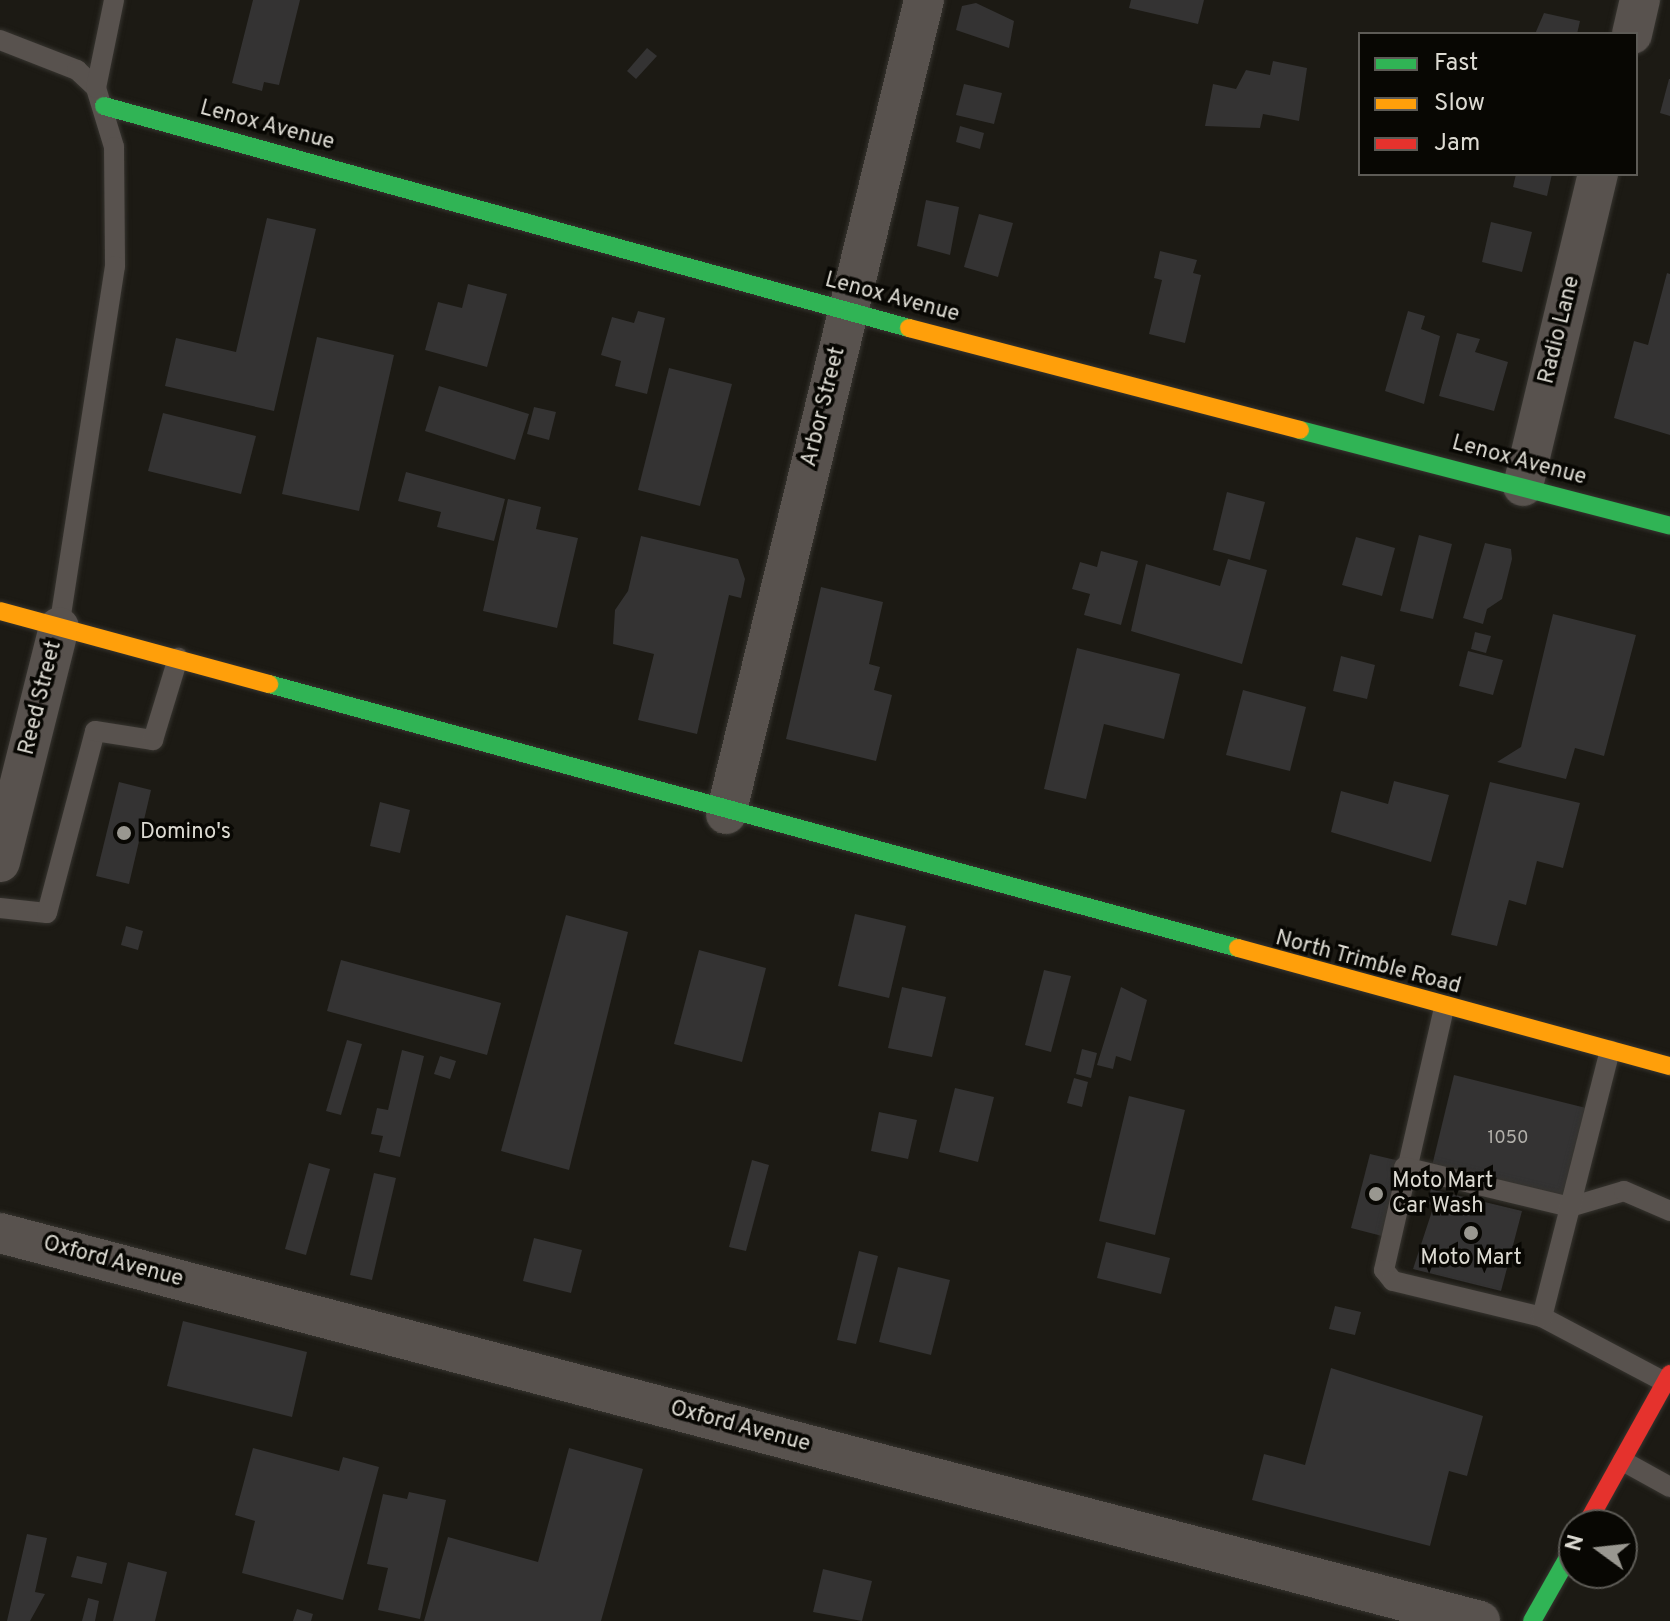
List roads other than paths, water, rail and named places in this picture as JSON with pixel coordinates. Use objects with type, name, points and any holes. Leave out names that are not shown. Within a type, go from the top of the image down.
[{"type":"main road","name":"Lenox Avenue","points":[[100,97],[847,312],[1670,526]]},
{"type":"main road","name":"North Trimble Road","points":[[0,611],[178,658],[726,814],[1670,1066]]},
{"type":"main road","points":[[1595,1509],[1668,1378]]},
{"type":"main road","points":[[1532,1621],[1558,1575]]},
{"type":"street","name":"Arbor Street","points":[[726,814],[924,0]]},
{"type":"street","points":[[1632,32],[1640,0]]},
{"type":"street","name":"Radio Lane","points":[[1523,486],[1598,176]]},
{"type":"street","name":"Reed Street","points":[[0,862],[59,627]]},
{"type":"street","name":"Oxford Avenue","points":[[0,1233],[1480,1621]]},
{"type":"lane","points":[[59,627],[116,253],[117,182],[100,97],[114,0]]},
{"type":"lane","points":[[0,40],[77,70],[100,97]]},
{"type":"lane","points":[[0,908],[47,913],[95,731],[153,740],[178,658]]},
{"type":"lane","points":[[1444,1008],[1383,1257],[1393,1281],[1542,1317],[1668,1378]]},
{"type":"lane","points":[[1542,1317],[1610,1051]]},
{"type":"lane","points":[[1404,1167],[1570,1207],[1624,1191],[1670,1211]]},
{"type":"lane","points":[[1623,1461],[1670,1487]]},
{"type":"place","name":"Domino's","points":[[124,833]]},
{"type":"place","name":"Moto Mart Car Wash","points":[[1376,1194]]},
{"type":"place","name":"Moto Mart","points":[[1471,1233]]}]
